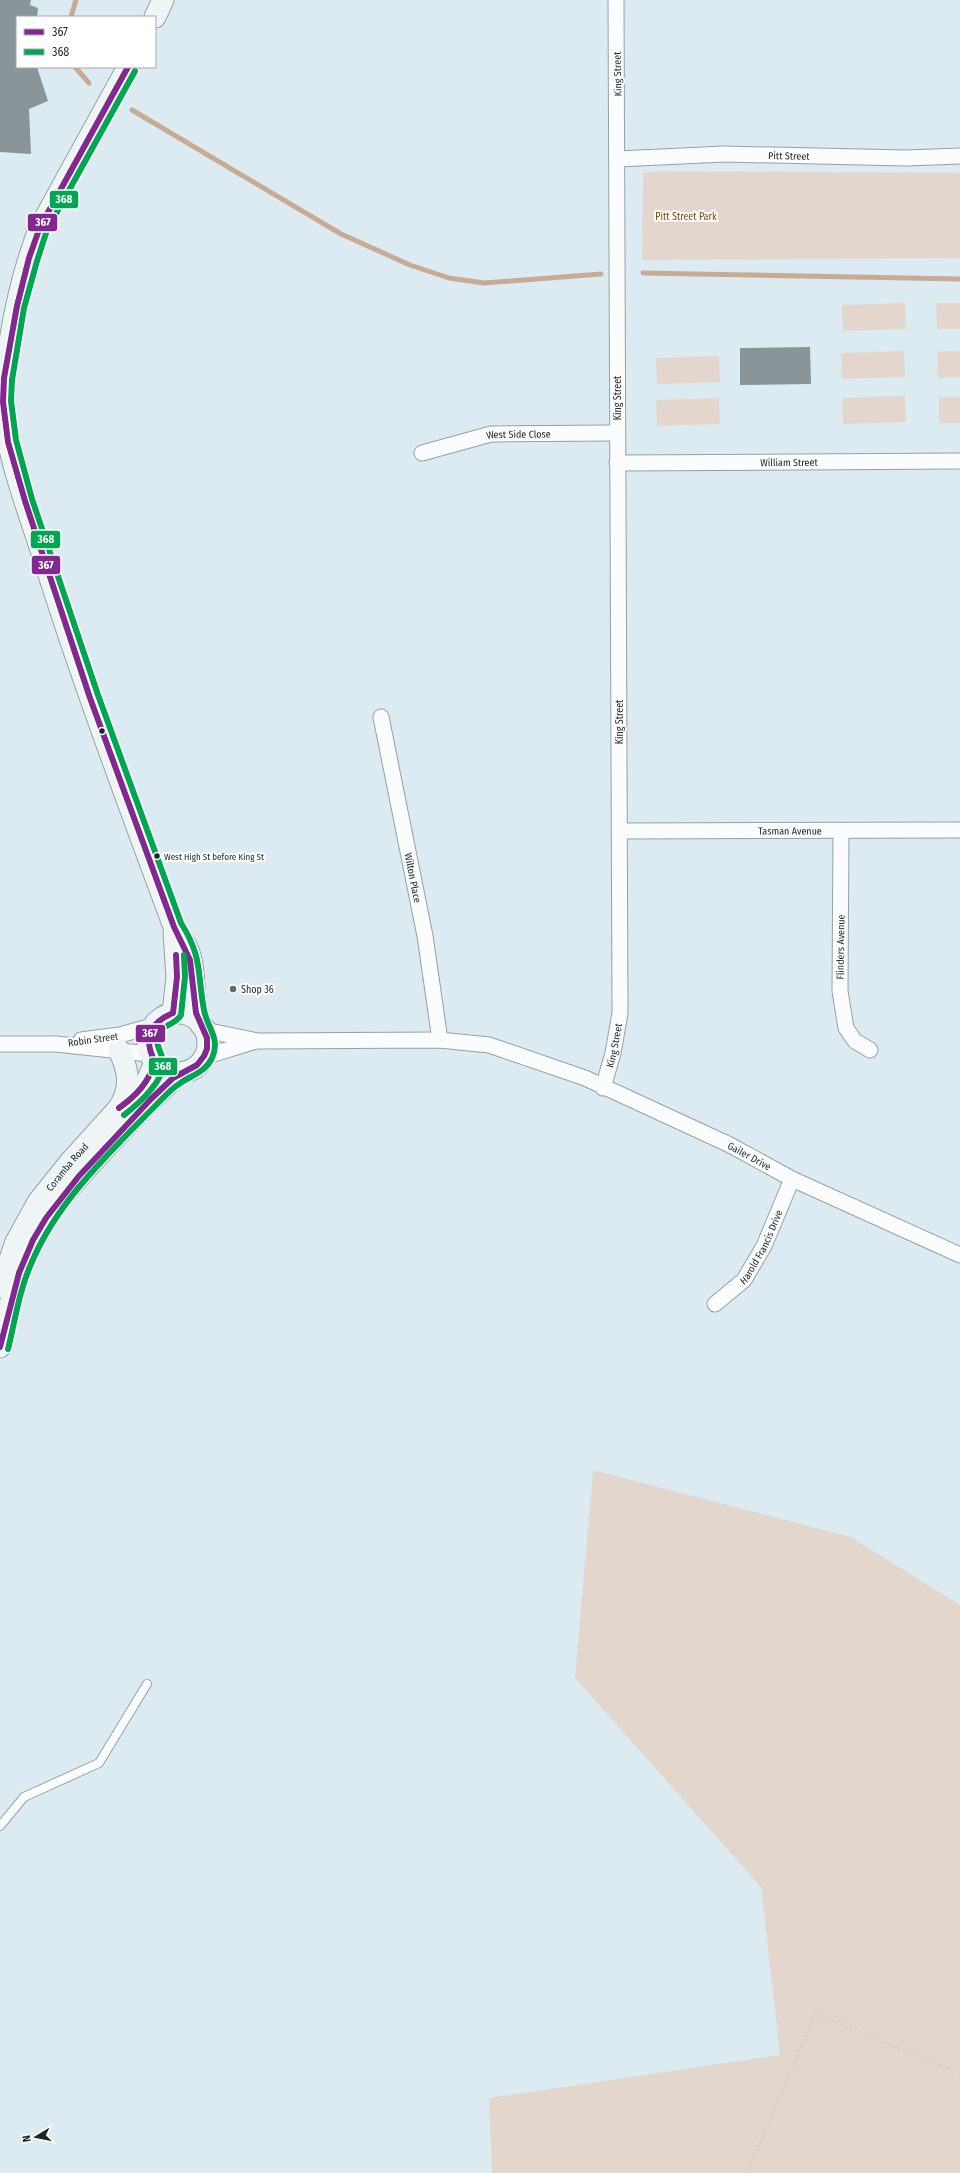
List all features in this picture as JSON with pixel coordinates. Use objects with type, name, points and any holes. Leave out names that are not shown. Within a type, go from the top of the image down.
[{"type":"main road","points":[[155,16],[163,0]]},
{"type":"main road","points":[[127,68],[40,227],[31,251],[21,283],[10,340],[3,401],[16,467],[68,636],[174,927],[183,941],[191,959],[197,1015],[203,1027],[207,1049],[204,1057],[194,1067],[181,1072],[166,1070],[152,1058],[148,1044],[152,1026],[158,1020],[173,1013],[189,1015],[203,1027]]},
{"type":"main road","points":[[173,1013],[177,977],[174,927]]},
{"type":"main road","points":[[118,1109],[124,1100],[129,1086],[126,1065],[119,1050]]},
{"type":"main road","name":"Coramba Road","points":[[0,1287],[16,1242],[38,1202],[70,1162],[118,1109],[138,1095],[144,1088],[152,1058]]},
{"type":"main road","name":"Coramba Road","points":[[0,1347],[23,1262],[32,1242],[45,1222],[68,1189],[161,1089],[181,1072]]},
{"type":"street","name":"King Street","points":[[603,1088],[613,1053],[620,1013],[617,463],[618,159],[616,0]]},
{"type":"street","name":"Pitt Street","points":[[618,159],[724,154],[906,158],[960,156]]},
{"type":"street","name":"West Side Close","points":[[422,453],[491,434],[617,433]]},
{"type":"street","name":"William Street","points":[[617,463],[960,461]]},
{"type":"street","name":"Wilton Place","points":[[381,717],[425,936],[440,1040]]},
{"type":"street","name":"Tasman Avenue","points":[[620,831],[960,830]]},
{"type":"street","name":"Flinders Avenue","points":[[841,831],[840,991],[846,1028],[855,1041],[870,1050]]},
{"type":"street","name":"Robin Street","points":[[56,1044],[120,1035],[152,1026]]},
{"type":"street","points":[[203,1027],[257,1041],[440,1040],[489,1045],[585,1078],[603,1088]]},
{"type":"street","points":[[204,1057],[257,1041]]},
{"type":"street","name":"Robin Street","points":[[0,1044],[56,1044],[119,1050],[152,1058]]},
{"type":"street","name":"Gailer Drive","points":[[603,1088],[730,1145],[792,1179],[960,1255]]},
{"type":"street","name":"Harold Francis Drive","points":[[715,1304],[744,1280],[764,1246],[792,1179]]},
{"type":"lane","points":[[0,1826],[24,1797],[99,1763],[148,1684]]},
{"type":"path","points":[[747,2173],[815,2014],[960,2073]]},
{"type":"green space","name":"Pitt Street Park","points":[[660,171],[960,173],[960,258],[642,260],[643,173]]},
{"type":"green space","points":[[905,303],[906,329],[843,331],[842,305]]},
{"type":"green space","points":[[936,303],[960,303],[960,329],[937,329]]},
{"type":"green space","points":[[904,351],[905,377],[842,379],[841,353]]},
{"type":"green space","points":[[960,351],[960,377],[938,378],[937,352]]},
{"type":"green space","points":[[719,356],[720,382],[657,384],[656,358]]},
{"type":"green space","points":[[905,396],[906,422],[843,424],[842,398]]},
{"type":"green space","points":[[939,397],[960,397],[960,423],[939,423]]},
{"type":"green space","points":[[719,398],[720,424],[657,426],[656,400]]},
{"type":"green space","points":[[593,1470],[851,1537],[960,1605],[960,2173],[492,2173],[489,2098],[780,2055],[761,1887],[575,1678]]},
{"type":"building","points":[[0,0],[31,0],[30,5],[38,8],[37,16],[16,16],[16,68],[37,68],[48,101],[29,109],[31,154],[0,152]]},
{"type":"building","points":[[810,347],[811,384],[740,385],[740,348]]},
{"type":"waterway","points":[[71,16],[76,0]]},
{"type":"waterway","points":[[76,68],[89,83]]},
{"type":"waterway","points":[[132,110],[341,234],[410,265],[449,278],[484,283],[601,274]]},
{"type":"waterway","points":[[643,273],[960,279]]},
{"type":"transit line","name":"367","points":[[0,1347],[19,1273],[33,1240],[46,1218],[79,1176],[151,1099],[173,1078],[197,1065],[207,1049],[207,1038],[196,1013],[190,960],[174,927],[90,698],[25,501],[8,442],[3,402],[4,378],[17,306],[29,258],[40,227],[127,68]]},
{"type":"transit line","name":"368","points":[[8,1349],[20,1295],[27,1274],[42,1241],[55,1219],[86,1178],[121,1140],[170,1091],[206,1067],[212,1058],[215,1045],[204,1010],[198,966],[193,946],[181,923],[98,695],[32,499],[16,440],[11,401],[12,380],[24,308],[47,230],[135,71]]},
{"type":"transit line","name":"367","points":[[119,1108],[141,1088],[149,1076],[155,1062],[149,1046],[150,1033],[158,1022],[173,1013],[177,977],[176,955]]},
{"type":"transit line","name":"368","points":[[124,1115],[143,1099],[160,1076],[163,1068],[163,1061],[157,1040],[161,1030],[178,1019],[181,1015],[185,977],[184,955]]},
{"type":"place","name":"West High St before King St","points":[[157,856]]},
{"type":"place","name":"Shop 36","points":[[233,989]]}]
